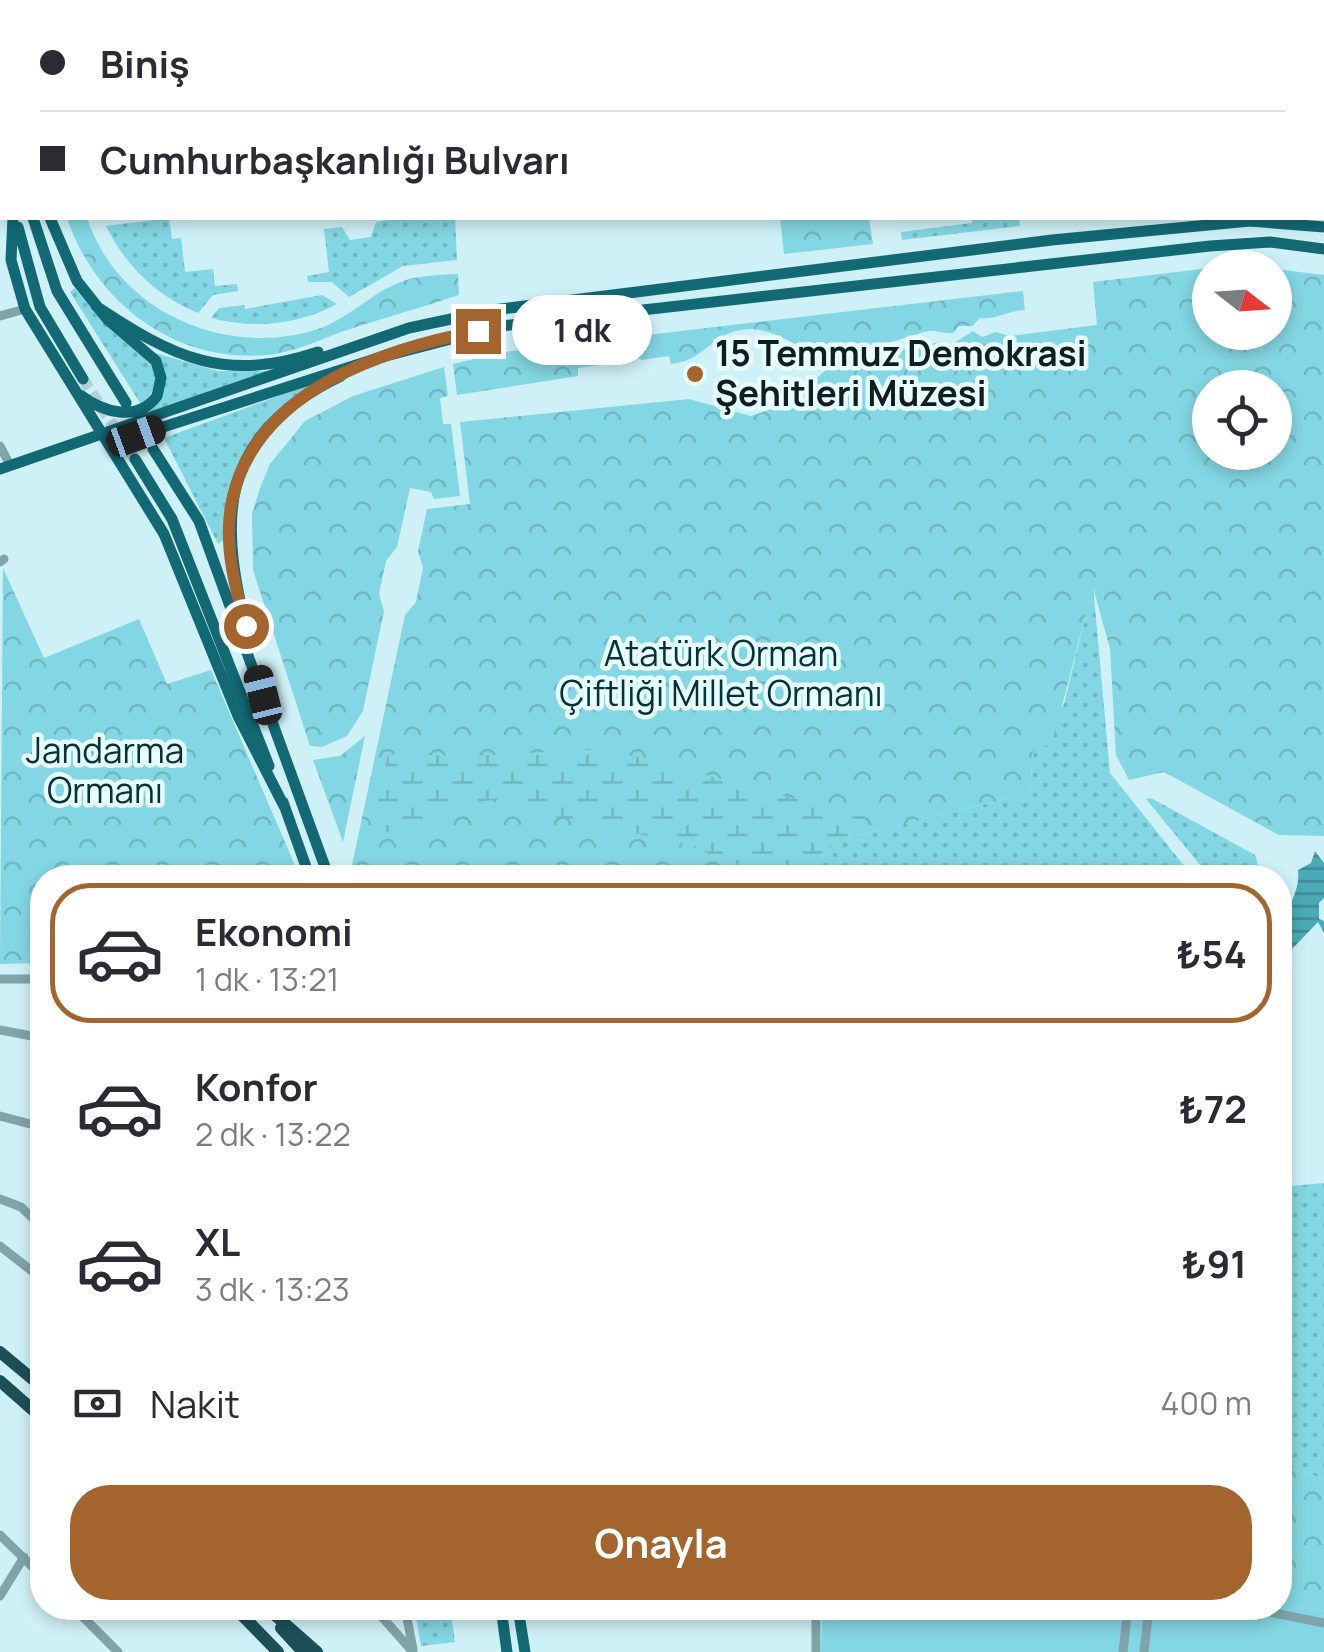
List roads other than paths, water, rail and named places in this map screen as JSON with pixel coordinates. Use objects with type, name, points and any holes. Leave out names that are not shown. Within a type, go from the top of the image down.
[{"type":"highway","points":[[0,1352],[30,1374]]},
{"type":"highway","points":[[0,1381],[30,1407]]},
{"type":"highway","points":[[246,1620],[278,1652]]},
{"type":"highway","points":[[275,1620],[303,1652]]},
{"type":"highway","points":[[279,1620],[317,1652]]},
{"type":"highway","points":[[251,1625],[268,1652]]},
{"type":"main road","points":[[15,220],[12,260],[26,309],[164,534],[238,716],[284,806]]},
{"type":"main road","points":[[15,220],[30,284],[83,379]]},
{"type":"main road","points":[[33,220],[37,240],[62,300],[126,404]]},
{"type":"main road","points":[[51,220],[77,282],[96,306],[156,361],[159,390],[146,407],[126,413],[98,406],[77,393]]},
{"type":"main road","points":[[96,306],[154,344],[198,362],[228,367],[292,360],[376,333],[561,299],[1052,240],[1250,221],[1324,227]]},
{"type":"main road","points":[[103,433],[119,438],[136,436],[378,358],[501,326],[1054,261],[1248,243],[1324,249]]},
{"type":"main road","points":[[5,467],[409,328]]},
{"type":"main road","points":[[272,730],[232,576],[231,504],[247,462],[280,415],[313,391],[378,358]]},
{"type":"main road","points":[[153,449],[199,521],[324,865]]},
{"type":"main road","points":[[135,460],[172,519],[305,865]]},
{"type":"main road","points":[[503,1620],[507,1652]]},
{"type":"main road","points":[[520,1620],[525,1652]]},
{"type":"street","points":[[0,316],[26,309]]},
{"type":"street","points":[[0,446],[5,467]]},
{"type":"street","points":[[0,979],[30,979]]},
{"type":"street","points":[[0,1030],[30,1036]]},
{"type":"street","points":[[0,1116],[30,1125]]},
{"type":"street","points":[[0,1199],[30,1215]]},
{"type":"street","points":[[0,1246],[30,1270]]},
{"type":"street","points":[[0,1535],[30,1563]]},
{"type":"street","points":[[0,1596],[24,1557]]},
{"type":"street","points":[[1292,1616],[1324,1622]]},
{"type":"street","points":[[86,1620],[118,1652]]},
{"type":"street","points":[[385,1620],[413,1652]]},
{"type":"street","points":[[406,1620],[413,1652]]},
{"type":"street","points":[[816,1620],[816,1652]]},
{"type":"street","points":[[1123,1652],[1127,1620]]},
{"type":"street","points":[[1144,1652],[1148,1620]]},
{"type":"tunnel","points":[[83,379],[135,459]]},
{"type":"place","name":"15 Temmuz Demokrasi Şehitleri Müzesi","points":[[695,374]]},
{"type":"park label","name":"Atatürk Orman Çiftliği Millet Ormanı","points":[[721,674]]},
{"type":"park label","name":"Jandarma Ormanı","points":[[105,771]]}]
